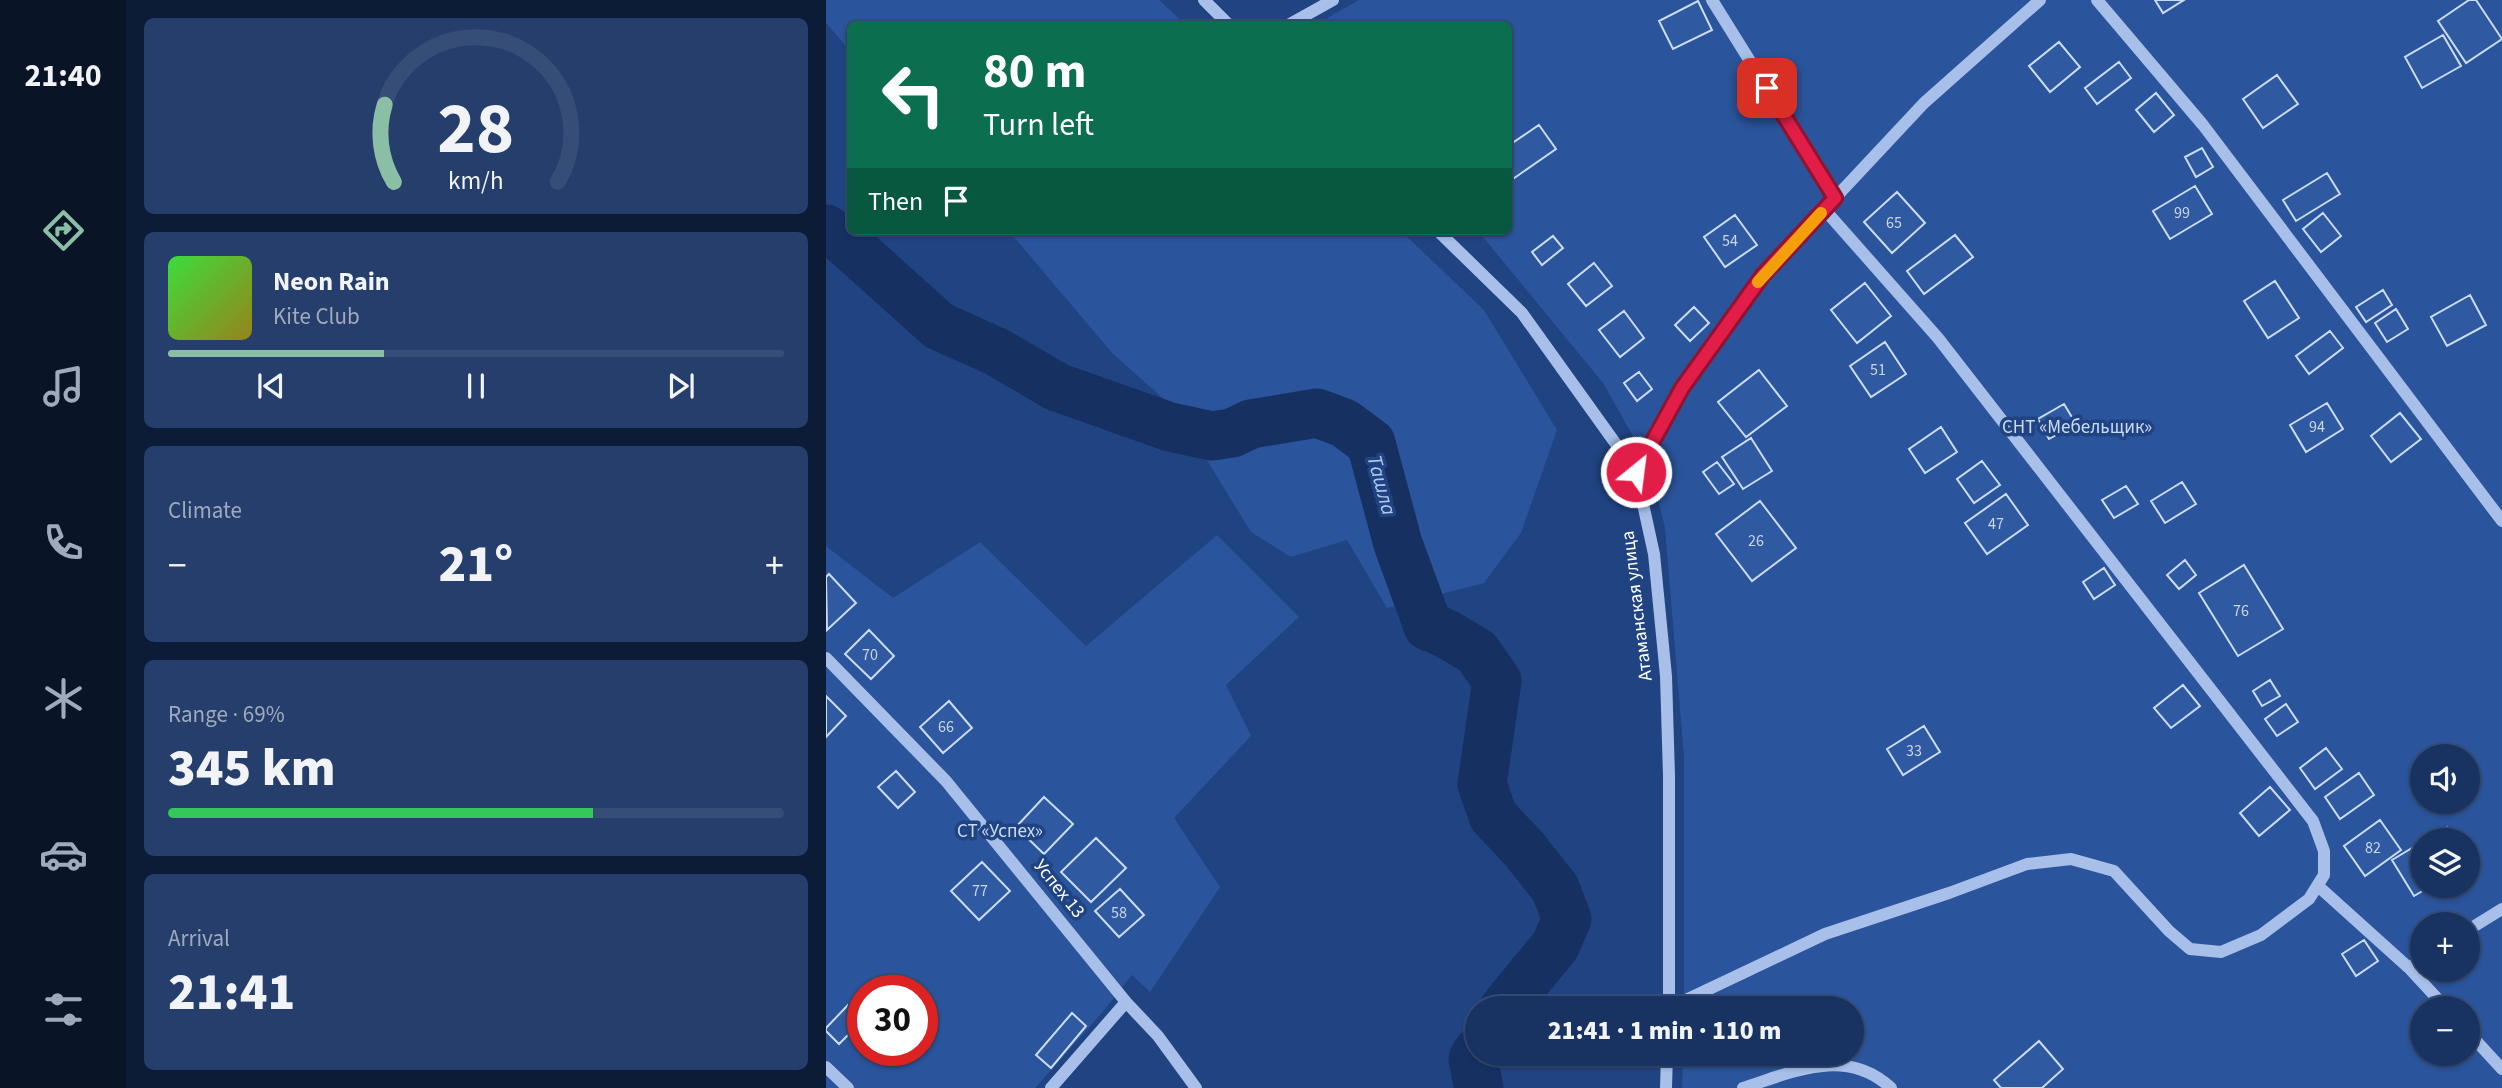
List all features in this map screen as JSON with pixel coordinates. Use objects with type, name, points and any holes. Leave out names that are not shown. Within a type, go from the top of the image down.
[{"type":"street","points":[[1204,0],[1225,21]]},
{"type":"street","points":[[1295,21],[1333,0]]},
{"type":"street","points":[[1712,0],[1835,198]]},
{"type":"street","points":[[1636,472],[1682,388],[1763,275],[1924,103],[2040,0]]},
{"type":"street","points":[[2097,0],[2203,125],[2502,521]]},
{"type":"street","points":[[1694,996],[1825,933],[1949,893],[2027,864],[2071,859],[2114,872],[2169,931],[2190,949],[2221,952],[2261,935],[2309,899],[2324,875],[2324,851],[2313,821],[1938,338],[1824,209]]},
{"type":"street","name":"Атаманская улица","points":[[1442,235],[1522,313],[1636,472],[1654,554],[1666,676],[1669,996]]},
{"type":"street","name":"Успех 13","points":[[826,658],[946,781],[1126,1002],[1158,1036],[1196,1088]]},
{"type":"street","points":[[2318,886],[2409,968],[2435,996]]},
{"type":"street","points":[[2480,923],[2502,909]]},
{"type":"street","points":[[1051,1088],[1126,1002]]},
{"type":"street","points":[[2480,1045],[2502,1069]]},
{"type":"street","points":[[1743,1088],[1799,1070],[1843,1064],[1868,1070],[1891,1088]]},
{"type":"street","points":[[1666,1088],[1667,1066]]},
{"type":"street","points":[[826,1067],[848,1088]]},
{"type":"green space","points":[[826,0],[1159,0],[1182,21],[847,21],[847,48],[826,23]]},
{"type":"green space","name":"СНТ «Мебельщик»","points":[[1359,0],[2502,0],[2502,1088],[1682,1088],[1683,1066],[1864,1066],[1864,996],[1684,996],[1684,757],[1665,528],[1650,466],[1603,383],[1481,235],[1512,235],[1512,21],[1329,21],[1327,18]]},
{"type":"green space","points":[[1012,235],[1405,235],[1484,310],[1557,430],[1521,533],[1484,583],[1387,608],[1347,540],[1291,557],[1251,532],[1176,410],[1112,353]]},
{"type":"green space","name":"СТ «Успех»","points":[[1217,535],[1299,617],[1226,685],[1251,736],[1174,818],[1220,887],[1150,992],[1132,975],[1035,1088],[826,1088],[826,546],[893,598],[980,542],[1086,646]]},
{"type":"building","points":[[2155,0],[2184,0],[2163,13]]},
{"type":"building","points":[[2469,0],[2476,0],[2502,39],[2466,63],[2438,21]]},
{"type":"building","points":[[1698,1],[1712,30],[1673,49],[1659,21]]},
{"type":"building","points":[[2443,35],[2461,66],[2422,88],[2405,57]]},
{"type":"building","points":[[2059,42],[2080,67],[2050,92],[2029,66]]},
{"type":"building","points":[[2119,62],[2131,78],[2097,104],[2085,88]]},
{"type":"building","points":[[2277,75],[2298,104],[2263,128],[2243,99]]},
{"type":"building","points":[[2156,93],[2174,115],[2154,132],[2136,110]]},
{"type":"building","points":[[1539,125],[1556,149],[1512,180],[1512,143]]},
{"type":"building","points":[[2202,148],[2213,167],[2196,177],[2185,157]]},
{"type":"building","points":[[2327,173],[2340,194],[2296,221],[2283,200]]},
{"type":"building","points":[[2195,186],[2212,214],[2170,239],[2153,211]]},
{"type":"building","points":[[1897,192],[1925,223],[1892,253],[1864,222]]},
{"type":"building","points":[[2323,213],[2341,236],[2321,252],[2303,229]]},
{"type":"building","points":[[1735,215],[1757,245],[1725,267],[1704,237]]},
{"type":"building","points":[[1955,235],[1973,257],[1924,294],[1907,271]]},
{"type":"building","points":[[1553,236],[1563,248],[1542,265],[1532,252]]},
{"type":"building","points":[[1594,263],[1612,286],[1586,306],[1568,284]]},
{"type":"building","points":[[2275,281],[2299,318],[2268,338],[2244,301]]},
{"type":"building","points":[[1865,283],[1891,316],[1857,343],[1831,310]]},
{"type":"building","points":[[2383,290],[2392,305],[2366,322],[2356,307]]},
{"type":"building","points":[[2470,295],[2486,325],[2447,346],[2431,317]]},
{"type":"building","points":[[1694,307],[1709,323],[1690,341],[1675,325]]},
{"type":"building","points":[[2396,309],[2408,329],[2387,342],[2375,323]]},
{"type":"building","points":[[1624,311],[1644,338],[1620,357],[1599,330]]},
{"type":"building","points":[[2330,331],[2343,348],[2309,374],[2296,356]]},
{"type":"building","points":[[1885,342],[1906,374],[1871,397],[1850,366]]},
{"type":"building","points":[[1759,370],[1787,406],[1746,437],[1718,402]]},
{"type":"building","points":[[1639,372],[1652,389],[1637,401],[1624,383]]},
{"type":"building","points":[[2327,403],[2343,429],[2306,452],[2290,425]]},
{"type":"building","points":[[2064,404],[2076,424],[2049,439],[2038,419]]},
{"type":"building","points":[[2400,413],[2421,439],[2391,462],[2371,436]]},
{"type":"building","points":[[1941,427],[1957,452],[1925,473],[1909,449]]},
{"type":"building","points":[[1751,438],[1772,471],[1743,489],[1722,457]]},
{"type":"building","points":[[1982,461],[2000,485],[1974,503],[1957,479]]},
{"type":"building","points":[[1717,462],[1734,484],[1719,494],[1703,472]]},
{"type":"building","points":[[2182,482],[2196,504],[2165,523],[2151,501]]},
{"type":"building","points":[[2126,486],[2138,504],[2114,518],[2102,500]]},
{"type":"building","points":[[2006,494],[2028,525],[1987,554],[1965,523]]},
{"type":"building","points":[[1760,501],[1796,548],[1752,581],[1716,534]]},
{"type":"building","points":[[2185,560],[2196,575],[2179,589],[2167,575]]},
{"type":"building","points":[[2244,565],[2283,629],[2238,656],[2199,593]]},
{"type":"building","points":[[2104,568],[2115,585],[2094,599],[2083,582]]},
{"type":"building","points":[[829,574],[856,603],[827,630],[826,577]]},
{"type":"building","points":[[869,630],[894,656],[871,679],[845,654]]},
{"type":"building","points":[[2270,680],[2280,696],[2262,706],[2253,691]]},
{"type":"building","points":[[2183,685],[2200,706],[2171,728],[2154,708]]},
{"type":"building","points":[[826,696],[846,716],[826,737]]},
{"type":"building","points":[[949,701],[972,728],[943,753],[920,727]]},
{"type":"building","points":[[2286,704],[2298,722],[2277,736],[2265,719]]},
{"type":"building","points":[[1924,726],[1940,752],[1903,775],[1887,749]]},
{"type":"building","points":[[2326,748],[2342,769],[2315,789],[2300,768]]},
{"type":"building","points":[[896,771],[915,792],[898,808],[878,787]]},
{"type":"building","points":[[2359,773],[2374,795],[2340,819],[2325,797]]},
{"type":"building","points":[[2270,787],[2290,810],[2259,836],[2240,813]]},
{"type":"building","points":[[1044,797],[1073,824],[1044,854],[1016,827]]},
{"type":"building","points":[[2380,820],[2401,850],[2365,876],[2344,846]]},
{"type":"building","points":[[1096,838],[1126,868],[1091,902],[1061,872]]},
{"type":"building","points":[[2410,849],[2410,889],[2392,860]]},
{"type":"building","points":[[982,862],[1010,891],[979,920],[951,891]]},
{"type":"building","points":[[1120,889],[1144,915],[1119,937],[1095,911]]},
{"type":"building","points":[[2364,940],[2378,961],[2356,976],[2342,954]]},
{"type":"building","points":[[847,1006],[847,1036],[839,1044],[826,1028]]},
{"type":"building","points":[[1072,1013],[1086,1026],[1051,1068],[1036,1055]]},
{"type":"building","points":[[2039,1041],[2063,1069],[2042,1088],[2001,1088],[1994,1080]]},
{"type":"waterway","name":"Ташла","points":[[826,229],[842,239],[939,326],[997,352],[1057,387],[1170,427],[1212,436],[1232,433],[1251,424],[1317,413],[1344,423],[1371,443],[1398,544],[1428,626],[1477,652],[1497,681],[1482,784],[1493,816],[1555,888],[1567,919],[1555,946],[1514,996]]},
{"type":"waterway","name":"Ташла","points":[[1474,1066],[1479,1088]]},
{"type":"slow traffic","points":[[1758,282],[1821,213]]},
{"type":"route","points":[[1636,472],[1682,388],[1763,275],[1835,198],[1767,88]]}]
